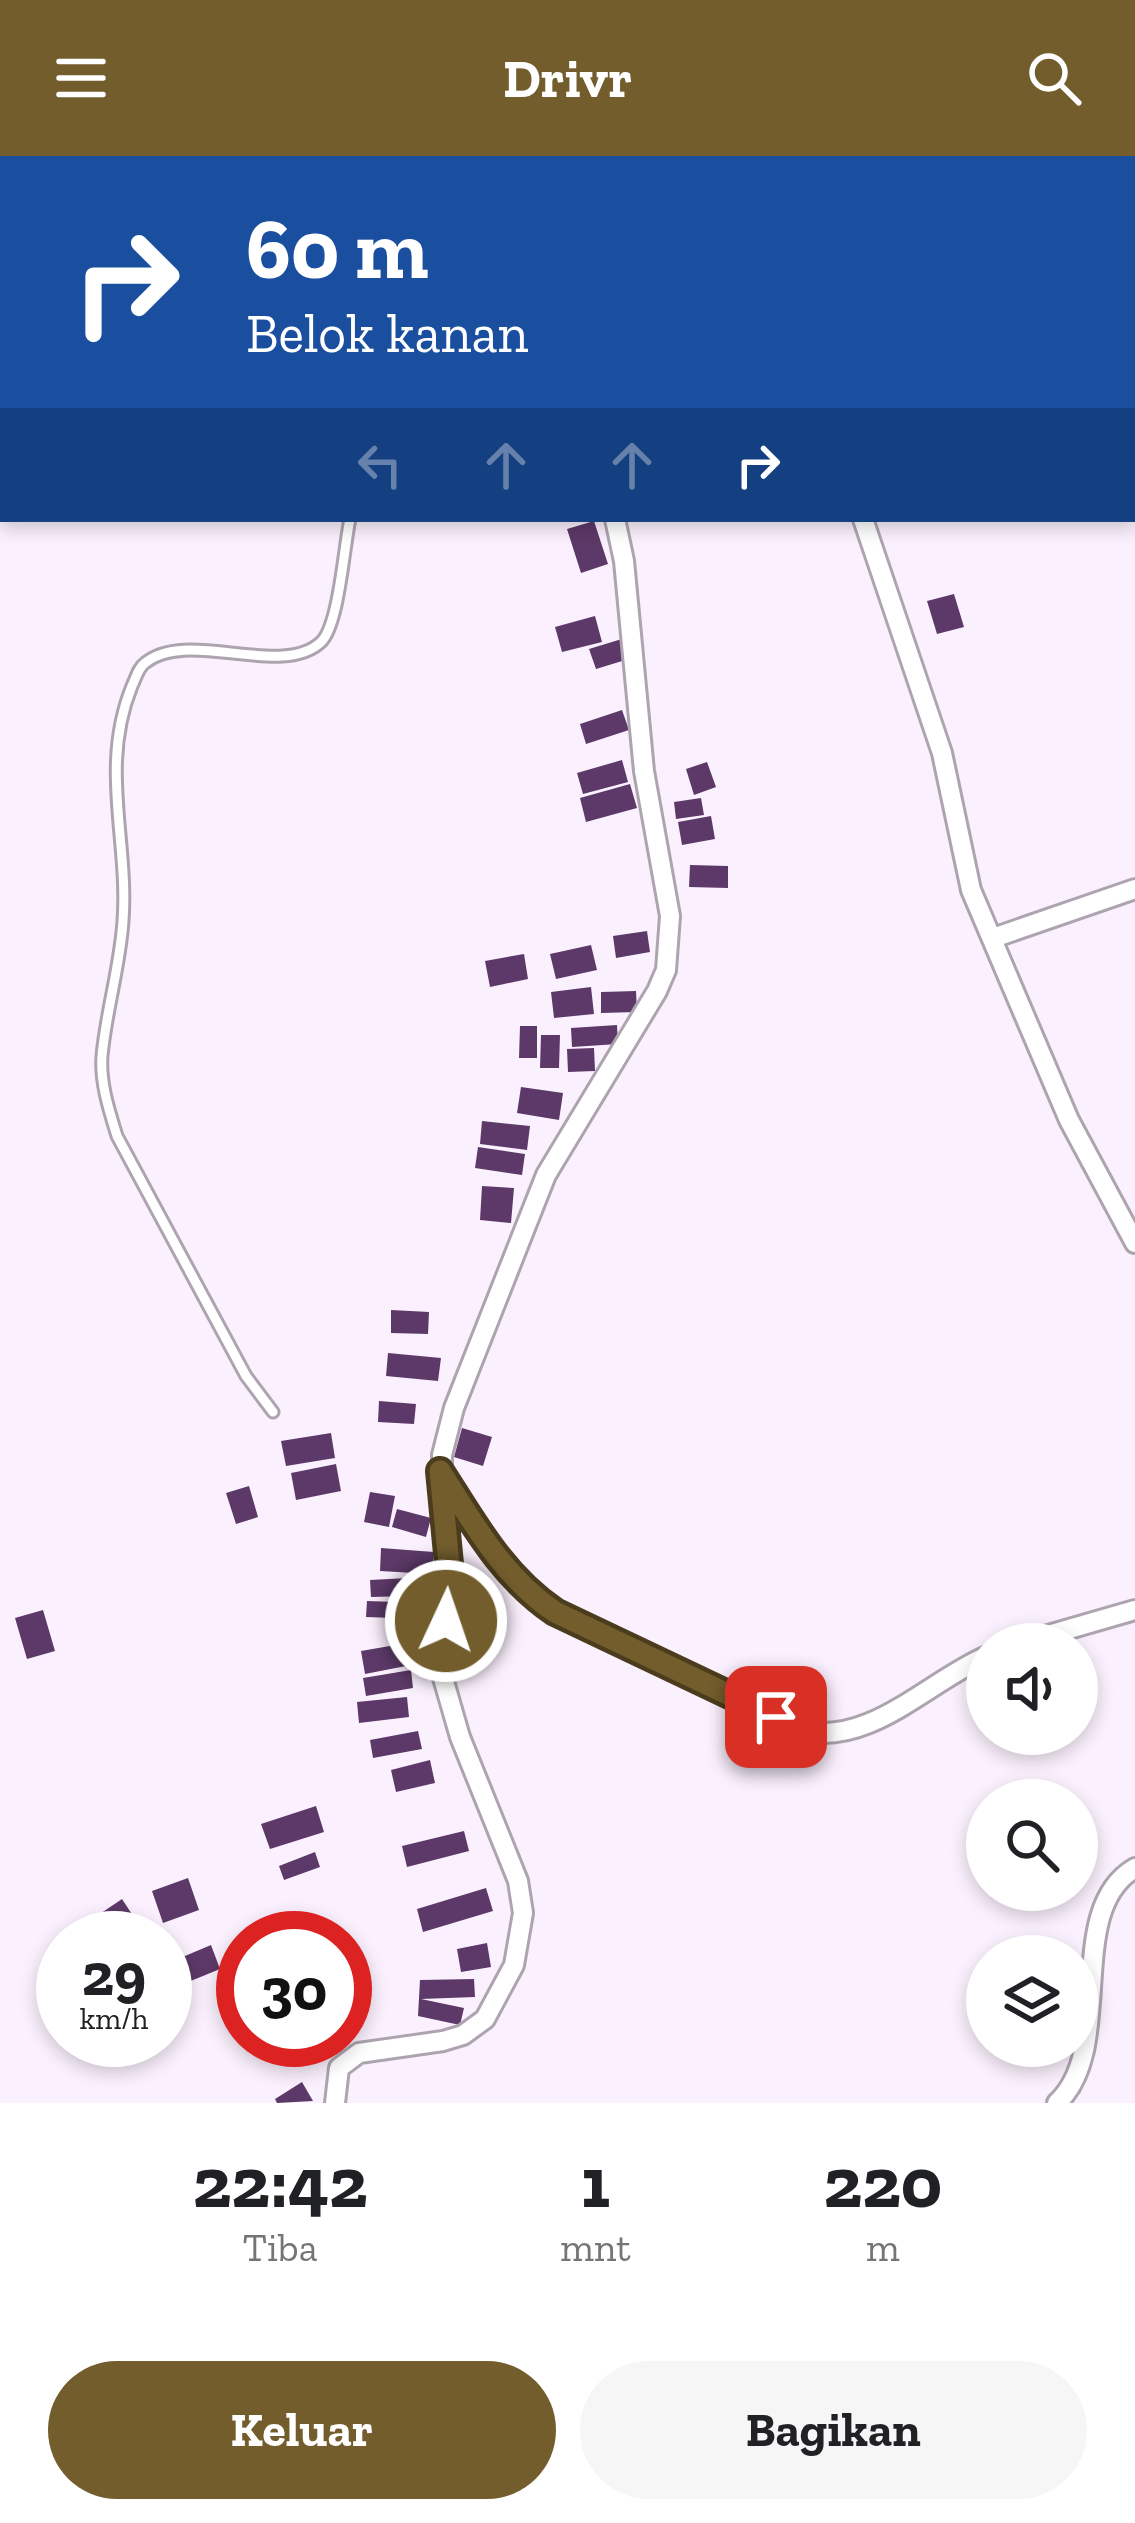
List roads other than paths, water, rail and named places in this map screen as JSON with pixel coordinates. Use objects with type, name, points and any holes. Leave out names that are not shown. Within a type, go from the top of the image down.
[{"type":"street","points":[[335,2103],[335,2079],[346,2060],[359,2053],[443,2042],[476,2027],[496,2002],[522,1936],[524,1913],[518,1881],[460,1737],[443,1678],[449,1564],[440,1471],[454,1408],[546,1175],[666,970],[670,916],[644,771],[627,584],[616,522]]},
{"type":"street","points":[[864,522],[943,753],[971,890],[1069,1120],[1135,1243]]},
{"type":"street","points":[[992,938],[1135,890]]},
{"type":"street","points":[[440,1471],[500,1563],[538,1601],[802,1730],[830,1735],[866,1724],[966,1668]]},
{"type":"street","points":[[1090,1623],[1135,1610]]},
{"type":"street","points":[[1058,2103],[1084,2052],[1092,1969],[1106,1903],[1113,1887],[1135,1868]]},
{"type":"lane","points":[[273,1412],[246,1376],[117,1136],[105,1095],[101,1058],[124,916],[114,769],[127,700],[141,664],[188,647],[218,654],[280,655],[308,650],[322,641],[330,624],[349,522]]}]
